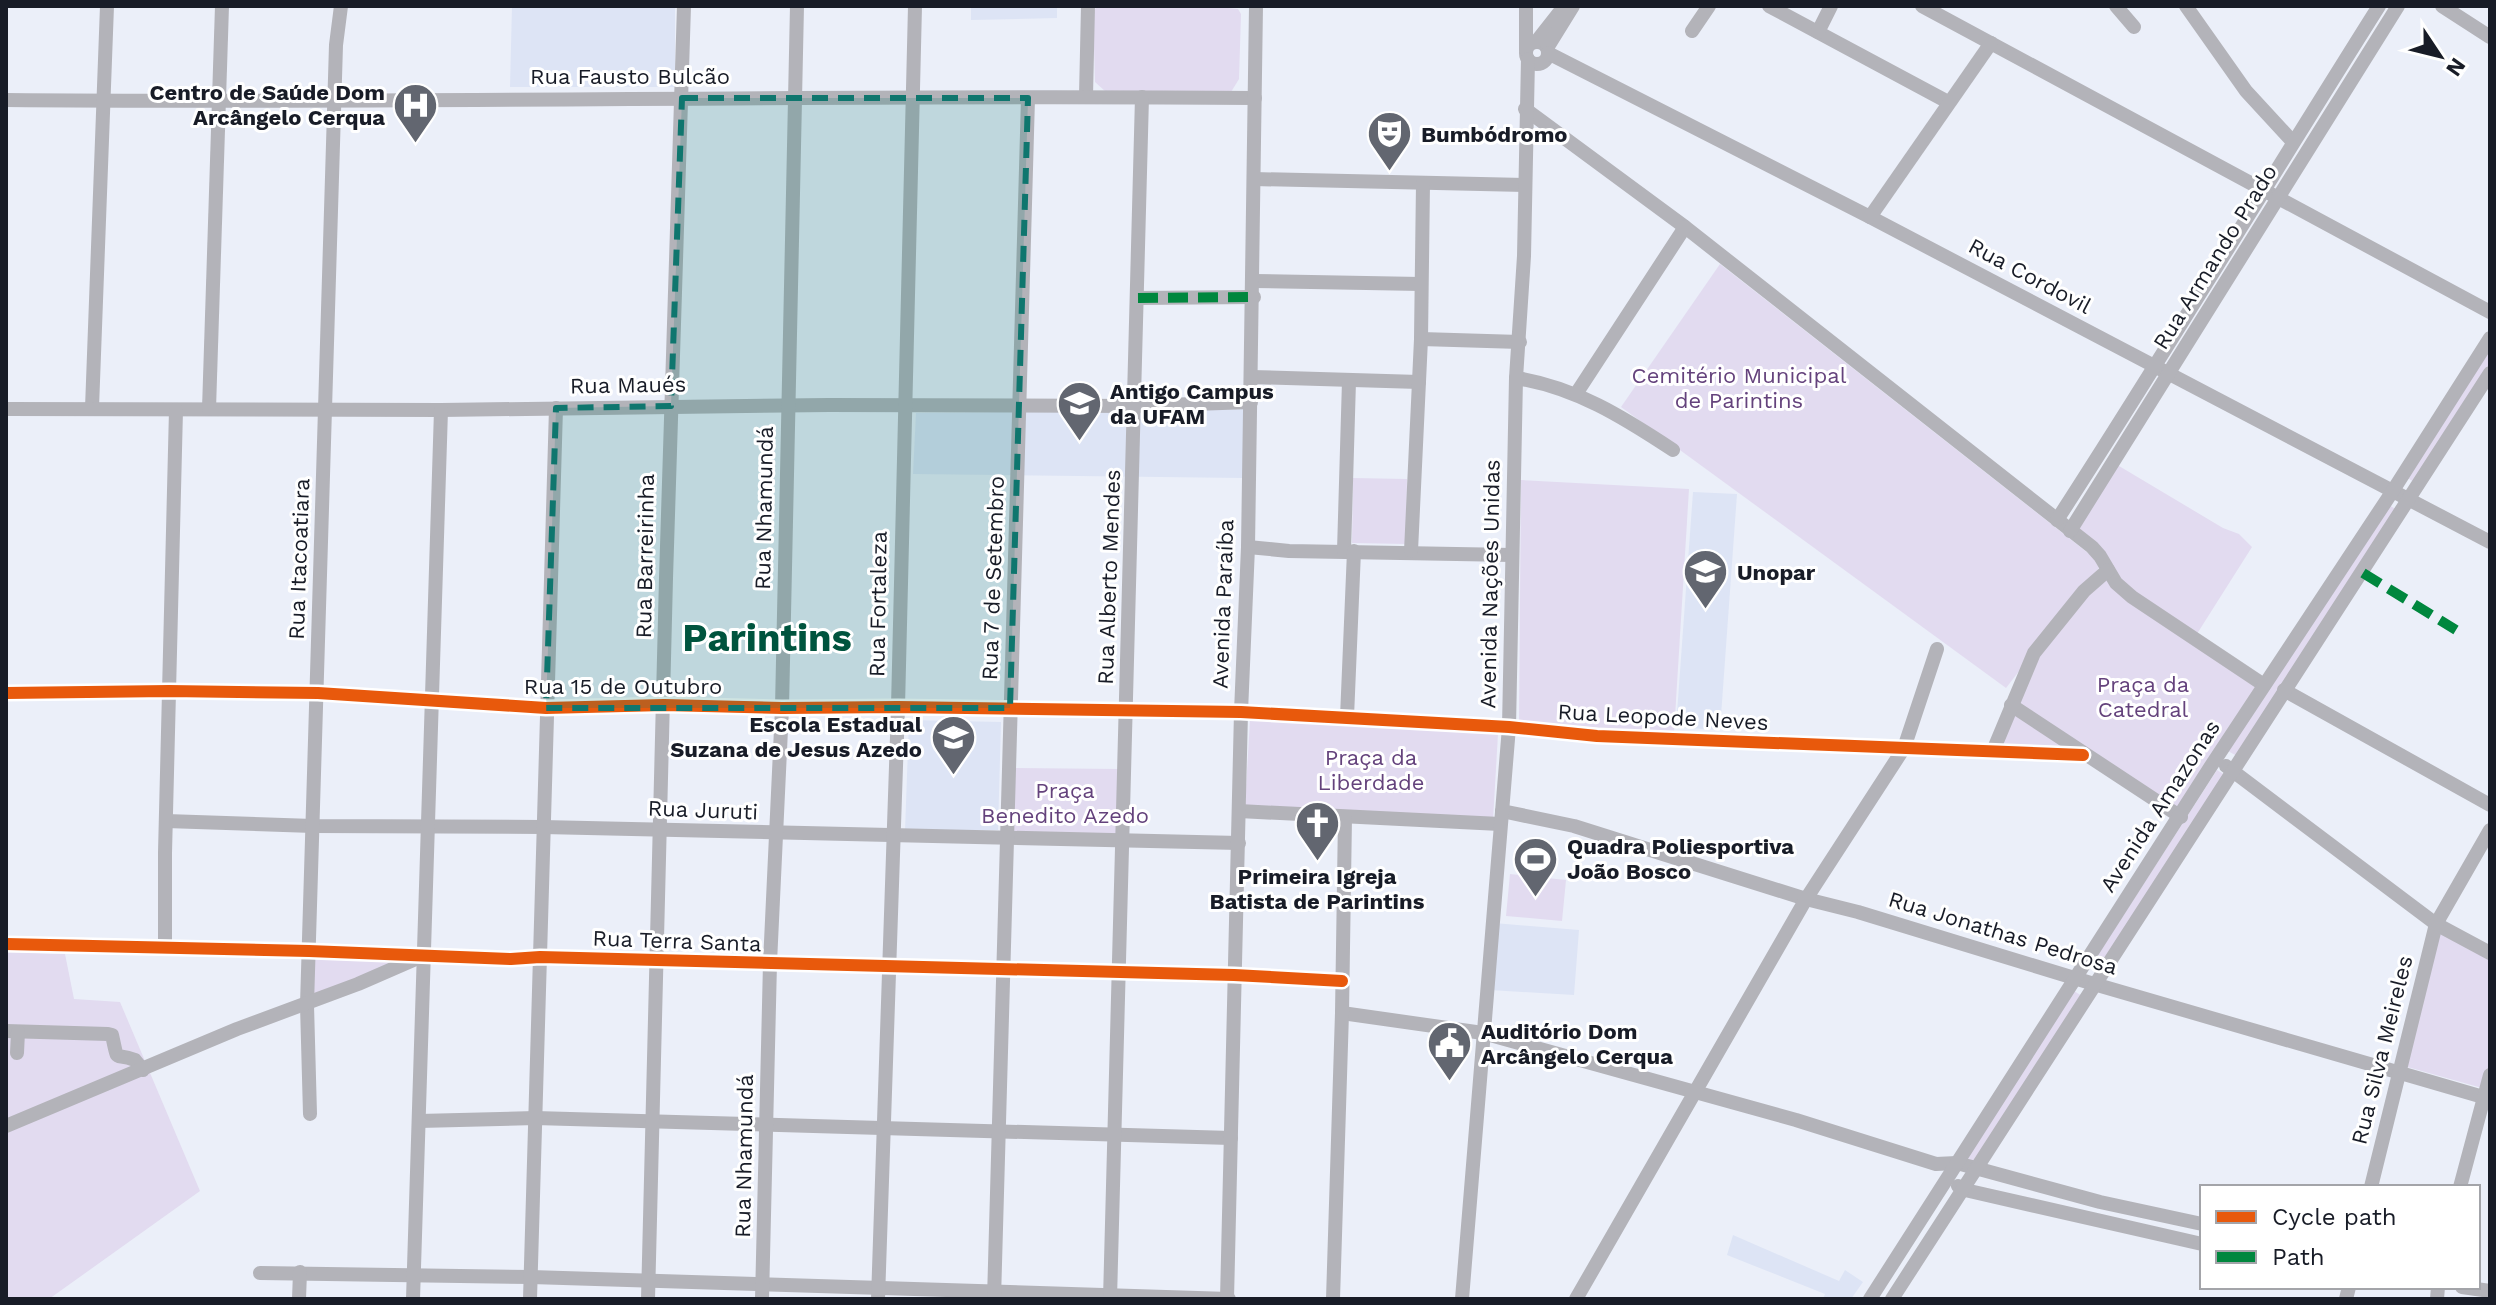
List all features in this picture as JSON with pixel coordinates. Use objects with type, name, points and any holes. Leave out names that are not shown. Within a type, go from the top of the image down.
[{"type":"street","points":[[92,408],[107,6]]},
{"type":"street","points":[[209,409],[222,6]]},
{"type":"street","name":"Rua Itacoatiara","points":[[310,1114],[307,1005],[337,30],[341,6]]},
{"type":"street","name":"Rua Barreirinha","points":[[648,1299],[650,1122],[684,6]]},
{"type":"street","name":"Rua Nhamundá","points":[[762,1292],[770,963],[782,708],[797,6]]},
{"type":"street","name":"Rua Fortaleza","points":[[878,1294],[898,707],[915,6]]},
{"type":"street","points":[[1086,96],[1088,6]]},
{"type":"street","name":"Avenida Paraíba","points":[[1228,1299],[1234,975],[1254,297],[1256,6]]},
{"type":"street","name":"Avenida Nações Unidas","points":[[1462,1299],[1509,727],[1525,109],[1538,53],[1526,6]]},
{"type":"street","points":[[1538,53],[1564,6]]},
{"type":"street","points":[[1538,53],[1573,6]]},
{"type":"street","points":[[1692,31],[1709,6]]},
{"type":"street","points":[[1769,6],[1948,102]]},
{"type":"street","points":[[1818,32],[1831,6]]},
{"type":"street","points":[[1922,6],[2484,309]]},
{"type":"street","points":[[2116,6],[2134,27]]},
{"type":"street","points":[[2186,6],[2246,91],[2293,142]]},
{"type":"street","name":"Rua Armando Prado","points":[[2070,531],[2263,189],[2379,6]]},
{"type":"street","name":"Rua Armando Prado","points":[[2057,520],[2162,371],[2398,6]]},
{"type":"street","points":[[2442,6],[2490,37]]},
{"type":"street","points":[[1870,217],[1991,43]]},
{"type":"street","name":"Rua Cordovil","points":[[1538,53],[1870,217],[2490,542]]},
{"type":"street","name":"Rua Alberto Mendes","points":[[1110,1296],[1142,97]]},
{"type":"street","name":"Rua 7 de Setembro","points":[[994,1294],[1028,98]]},
{"type":"street","name":"Rua Fausto Bulcão","points":[[6,100],[1255,98]]},
{"type":"street","points":[[1525,109],[1685,227],[2096,551],[2116,583],[2133,598],[2264,685]]},
{"type":"street","points":[[1254,179],[1525,185]]},
{"type":"street","points":[[1411,551],[1421,339],[1423,183]]},
{"type":"street","points":[[1576,394],[1685,227]]},
{"type":"street","points":[[1254,281],[1421,284]]},
{"type":"street","points":[[1138,298],[1254,297]]},
{"type":"street","name":"Avenida Amazonas","points":[[1870,1299],[2490,338]]},
{"type":"street","points":[[1421,339],[1520,342]]},
{"type":"street","name":"Avenida Amazonas","points":[[1892,1299],[2490,373]]},
{"type":"street","points":[[1251,377],[1419,382]]},
{"type":"street","points":[[1516,378],[1548,384],[1576,394],[1621,415],[1673,450]]},
{"type":"street","points":[[1347,717],[1349,381]]},
{"type":"street","name":"Rua Maués","points":[[6,409],[441,410],[671,406],[1136,406],[1251,402]]},
{"type":"street","points":[[530,1299],[556,408]]},
{"type":"street","points":[[165,947],[176,410]]},
{"type":"street","points":[[413,1299],[441,410]]},
{"type":"street","points":[[1248,547],[1512,555]]},
{"type":"street","points":[[1993,751],[2027,667],[2043,640],[2084,591],[2108,570]]},
{"type":"street","points":[[1576,1299],[1806,899],[1904,748],[1937,649]]},
{"type":"street","points":[[2284,690],[2490,805]]},
{"type":"street","name":"Rua 15 de Outubro","points":[[6,693],[318,693],[546,708],[664,705],[1241,712]]},
{"type":"street","points":[[2011,705],[2181,817]]},
{"type":"street","name":"Rua Leopode Neves","points":[[1241,712],[1509,727],[1597,736],[2083,755]]},
{"type":"street","points":[[2216,760],[2436,924],[2490,953]]},
{"type":"street","name":"Rua Jonathas Pedrosa","points":[[1239,811],[1345,817],[1501,817],[1574,826],[1806,899],[2486,1098]]},
{"type":"street","points":[[1333,1299],[1345,817]]},
{"type":"street","name":"Rua Juruti","points":[[166,821],[1239,843]]},
{"type":"street","name":"Rua Silva Meireles","points":[[2371,1185],[2436,924],[2490,830]]},
{"type":"street","name":"Rua Terra Santa","points":[[9,944],[511,959],[540,957],[890,965],[1342,981]]},
{"type":"street","points":[[6,1126],[237,1029],[307,1005],[424,956]]},
{"type":"street","points":[[1342,1013],[1483,1033],[1694,1091],[1936,1164],[1957,1163],[2100,1202],[2200,1224]]},
{"type":"street","points":[[17,1053],[12,1032],[112,1035],[116,1055],[120,1059],[135,1060],[143,1070]]},
{"type":"street","points":[[2461,1185],[2490,1075]]},
{"type":"street","points":[[419,1121],[535,1118],[1231,1138]]},
{"type":"street","points":[[1936,1164],[1947,1180],[1965,1190],[2200,1244]]},
{"type":"street","points":[[2095,1220],[2100,1202]]},
{"type":"street","points":[[2164,1235],[2168,1216]]},
{"type":"street","points":[[299,1299],[300,1272]]},
{"type":"street","points":[[260,1273],[648,1281],[762,1292],[1228,1299]]},
{"type":"highlighted area","points":[[682,98],[1028,98],[1010,708],[546,708],[556,408],[671,406]]},
{"type":"shaded area","points":[[512,6],[675,6],[675,87],[510,87]]},
{"type":"shaded area","points":[[971,6],[1057,6],[1057,18],[971,20]]},
{"type":"shaded area","name":"Antigo Campus da UFAM","points":[[1244,409],[1243,478],[913,474],[916,413]]},
{"type":"shaded area","name":"Unopar","points":[[1693,492],[1737,494],[1720,730],[1676,727]]},
{"type":"shaded area","name":"Escola Estadual Suzana de Jesus Azedo","points":[[909,720],[1001,722],[998,830],[905,831]]},
{"type":"shaded area","points":[[1494,923],[1579,930],[1574,995],[1490,990]]},
{"type":"shaded area","points":[[1733,1235],[1839,1281],[1845,1270],[1863,1282],[1851,1299],[1823,1299],[1825,1294],[1727,1255]]},
{"type":"green space","points":[[1097,6],[1238,9],[1241,14],[1239,79],[1231,92],[1105,91],[1095,82],[1093,13]]},
{"type":"green space","name":"Cemitério Municipal de Parintins","points":[[1720,264],[2102,564],[2006,688],[1621,407]]},
{"type":"green space","points":[[2490,346],[2490,365],[2414,482],[2406,477]]},
{"type":"green space","name":"Praça da Catedral","points":[[2114,463],[2223,528],[2239,534],[2252,547],[2195,637],[2266,684],[2180,816],[2084,752],[1995,751],[2027,668],[2109,569],[2072,531]]},
{"type":"green space","points":[[1353,478],[1407,479],[1406,544],[1352,543]]},
{"type":"green space","points":[[1521,480],[1689,489],[1674,733],[1519,722]]},
{"type":"green space","points":[[2389,505],[2397,510],[2237,756],[2228,751]]},
{"type":"green space","name":"Praça da Liberdade","points":[[1250,720],[1498,734],[1493,820],[1245,806]]},
{"type":"green space","name":"Praça Benedito Azedo","points":[[1013,768],[1120,769],[1118,837],[1011,834]]},
{"type":"green space","points":[[2217,770],[2225,775],[2099,969],[2092,964]]},
{"type":"green space","name":"Quadra Poliesportiva João Bosco","points":[[1510,874],[1566,880],[1562,921],[1506,916]]},
{"type":"green space","points":[[2440,931],[2490,957],[2490,1063],[2482,1088],[2404,1066]]},
{"type":"green space","points":[[310,950],[426,956],[309,1003]]},
{"type":"green space","points":[[6,952],[65,954],[74,999],[120,1002],[200,1191],[49,1299],[6,1299]]},
{"type":"green space","points":[[2074,991],[2082,996],[1974,1163],[1966,1157]]},
{"type":"marked path","points":[[1138,298],[1254,297]]},
{"type":"marked path","points":[[2363,573],[2456,630]]},
{"type":"cycle path","points":[[6,693],[318,693],[546,708],[664,705],[1241,712],[1509,727],[1597,736],[2083,755]]},
{"type":"cycle path","points":[[6,944],[1234,975],[1342,981]]},
{"type":"place","name":"Centro de Saúde Dom Arcângelo Cerqua","points":[[416,144]]},
{"type":"place","name":"Bumbódromo","points":[[1390,173]]},
{"type":"place","name":"Antigo Campus da UFAM","points":[[1079,443]]},
{"type":"place","name":"Unopar","points":[[1706,611]]},
{"type":"place","name":"Escola Estadual Suzana de Jesus Azedo","points":[[953,776]]},
{"type":"place","name":"Primeira Igreja Batista de Parintins","points":[[1317,862]]},
{"type":"place","name":"Quadra Poliesportiva João Bosco","points":[[1536,898]]},
{"type":"place","name":"Auditório Dom Arcângelo Cerqua","points":[[1450,1083]]},
{"type":"district","name":"Parintins","points":[[767,638]]}]
